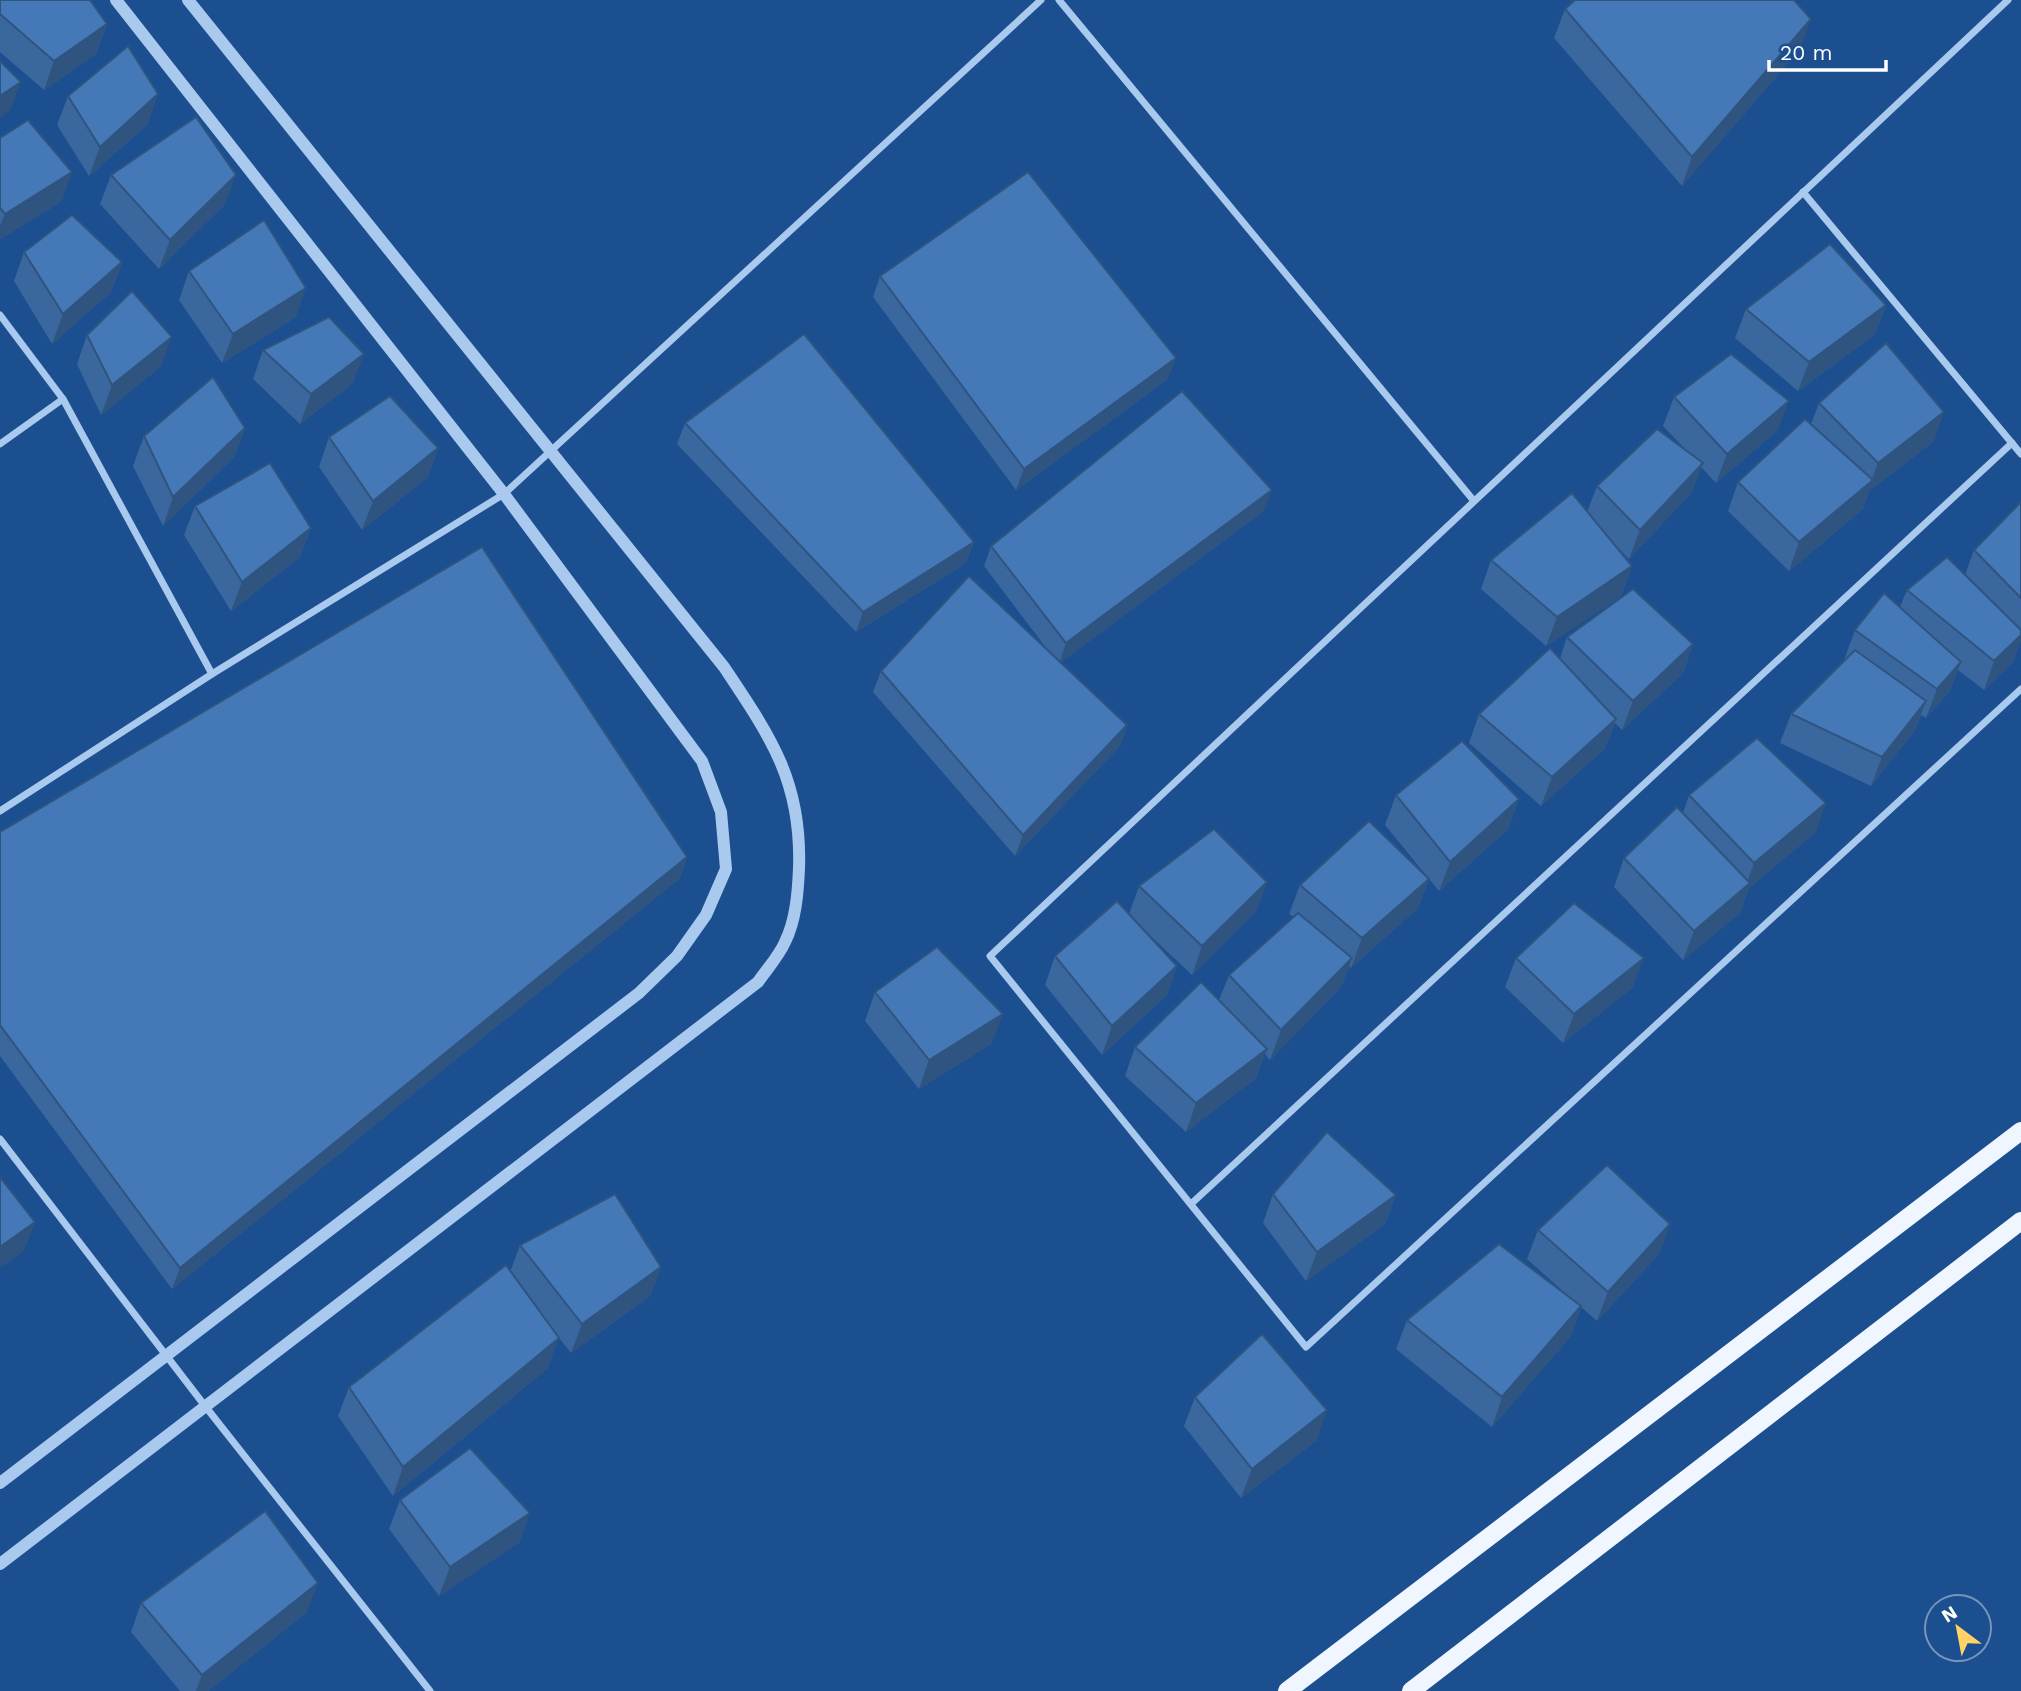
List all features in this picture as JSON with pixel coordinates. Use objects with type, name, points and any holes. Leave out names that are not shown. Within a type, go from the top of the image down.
[{"type":"main road","points":[[1287,1691],[2021,1131]]},
{"type":"main road","points":[[1410,1691],[2021,1221]]},
{"type":"street","points":[[0,1483],[639,993],[677,956],[706,915],[726,869],[721,812],[702,761],[504,494],[116,0]]},
{"type":"street","points":[[0,1564],[758,982],[786,941],[798,893],[800,834],[792,789],[768,733],[724,667],[188,0]]},
{"type":"street","points":[[0,811],[212,674],[504,494],[1041,0]]},
{"type":"street","points":[[1059,0],[1474,501]]},
{"type":"street","points":[[2008,0],[990,956],[1306,1347],[2021,689]]},
{"type":"street","points":[[1803,192],[2021,454]]},
{"type":"street","points":[[0,315],[63,399],[212,674]]},
{"type":"street","points":[[0,444],[63,399]]},
{"type":"street","points":[[1191,1204],[2012,443]]},
{"type":"street","points":[[0,1139],[205,1406],[430,1691]]},
{"type":"building","points":[[0,0],[90,0],[107,24],[54,61],[0,14]]},
{"type":"building","points":[[1575,0],[1794,0],[1811,19],[1692,157],[1565,9]]},
{"type":"building","points":[[128,46],[158,94],[100,147],[68,96]]},
{"type":"building","points":[[0,61],[21,82],[0,96]]},
{"type":"building","points":[[196,117],[236,175],[170,240],[111,175]]},
{"type":"building","points":[[28,120],[72,172],[5,214],[0,208],[0,138]]},
{"type":"building","points":[[1028,172],[1176,358],[1024,469],[880,276]]},
{"type":"building","points":[[72,215],[122,262],[63,314],[24,252]]},
{"type":"building","points":[[264,220],[306,288],[233,334],[189,271]]},
{"type":"building","points":[[1830,244],[1886,305],[1809,362],[1746,309]]},
{"type":"building","points":[[132,291],[172,337],[112,385],[87,335]]},
{"type":"building","points":[[329,317],[364,354],[311,394],[263,350]]},
{"type":"building","points":[[804,334],[974,542],[863,612],[685,423]]},
{"type":"building","points":[[1886,343],[1944,412],[1878,463],[1819,403]]},
{"type":"building","points":[[1731,354],[1789,401],[1727,454],[1674,397]]},
{"type":"building","points":[[213,377],[245,428],[173,497],[144,436]]},
{"type":"building","points":[[1182,391],[1272,490],[1066,643],[991,546]]},
{"type":"building","points":[[390,396],[438,448],[373,501],[329,437]]},
{"type":"building","points":[[1805,419],[1873,480],[1799,542],[1738,482]]},
{"type":"building","points":[[1657,429],[1703,463],[1640,530],[1597,486]]},
{"type":"building","points":[[270,463],[311,528],[242,582],[195,506]]},
{"type":"building","points":[[1572,493],[1632,566],[1557,617],[1491,560]]},
{"type":"building","points":[[2021,502],[2021,598],[1974,550]]},
{"type":"building","points":[[482,547],[687,857],[180,1268],[0,1025],[0,832]]},
{"type":"building","points":[[1947,557],[2021,630],[2021,635],[1994,661],[1907,590]]},
{"type":"building","points":[[969,576],[1127,725],[1023,835],[881,671]]},
{"type":"building","points":[[1633,589],[1693,644],[1633,701],[1567,637]]},
{"type":"building","points":[[1884,593],[1961,662],[1937,689],[1855,630]]},
{"type":"building","points":[[1550,648],[1616,719],[1552,777],[1479,714]]},
{"type":"building","points":[[1855,650],[1926,701],[1882,757],[1791,714]]},
{"type":"building","points":[[1757,738],[1826,803],[1754,863],[1689,795]]},
{"type":"building","points":[[1462,741],[1519,799],[1450,862],[1396,795]]},
{"type":"building","points":[[1677,807],[1750,883],[1694,931],[1624,858]]},
{"type":"building","points":[[1369,821],[1429,879],[1362,938],[1300,885]]},
{"type":"building","points":[[1214,829],[1267,882],[1202,946],[1139,886]]},
{"type":"building","points":[[1117,901],[1177,966],[1112,1026],[1055,956]]},
{"type":"building","points":[[1574,903],[1644,958],[1574,1014],[1516,958]]},
{"type":"building","points":[[1298,913],[1352,958],[1281,1030],[1229,975]]},
{"type":"building","points":[[937,947],[1003,1014],[929,1060],[875,992]]},
{"type":"building","points":[[1201,982],[1267,1049],[1196,1103],[1135,1047]]},
{"type":"building","points":[[1327,1132],[1396,1195],[1317,1252],[1273,1194]]},
{"type":"building","points":[[1607,1165],[1670,1224],[1608,1292],[1538,1230]]},
{"type":"building","points":[[0,1177],[35,1222],[0,1247]]},
{"type":"building","points":[[615,1194],[661,1267],[582,1324],[520,1245]]},
{"type":"building","points":[[1499,1244],[1581,1306],[1502,1397],[1407,1320]]},
{"type":"building","points":[[506,1265],[559,1338],[403,1467],[349,1387]]},
{"type":"building","points":[[1262,1334],[1327,1410],[1252,1469],[1195,1397]]},
{"type":"building","points":[[470,1448],[530,1513],[450,1567],[400,1500]]},
{"type":"building","points":[[265,1511],[318,1583],[202,1675],[141,1603]]}]
